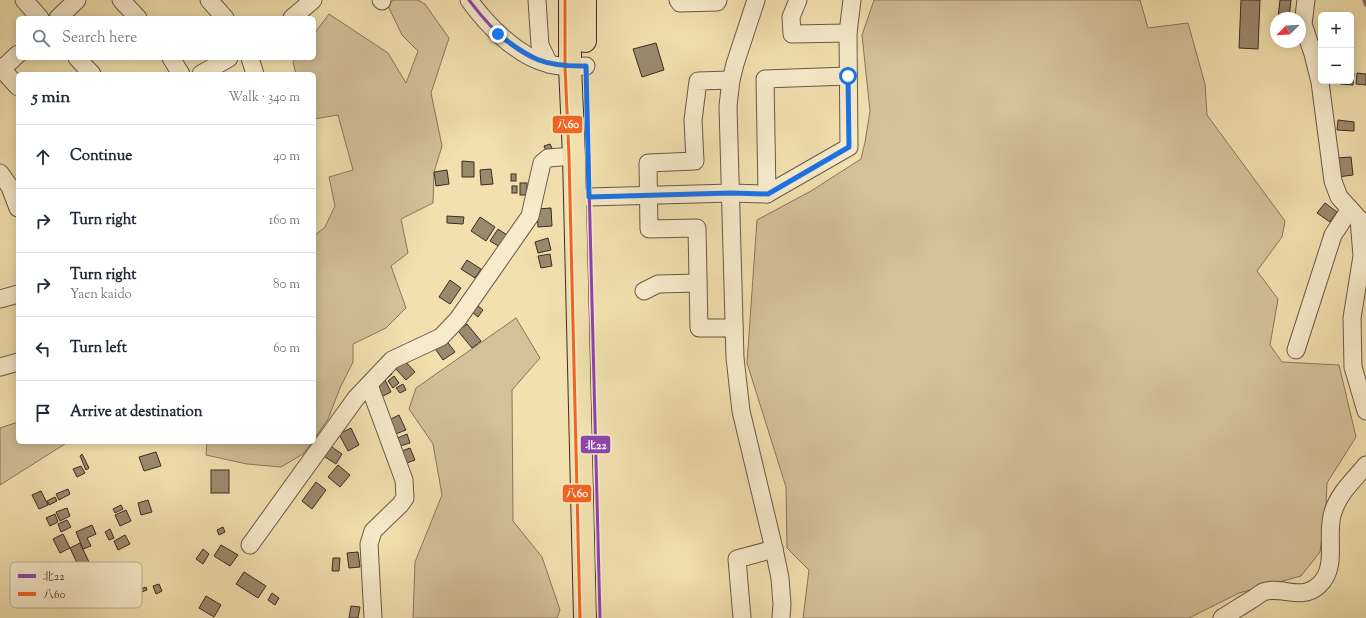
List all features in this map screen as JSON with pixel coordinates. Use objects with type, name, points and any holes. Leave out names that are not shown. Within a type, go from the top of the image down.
[{"type":"main road","points":[[570,0],[578,66],[589,197],[600,618]]},
{"type":"main road","points":[[585,0],[578,66],[574,156],[585,618]]},
{"type":"street","points":[[24,0],[38,16]]},
{"type":"street","points":[[60,16],[77,0]]},
{"type":"street","points":[[121,0],[136,16]]},
{"type":"street","points":[[209,0],[223,16]]},
{"type":"street","points":[[294,16],[313,0]]},
{"type":"street","points":[[469,0],[498,34],[522,52],[534,59],[549,64],[578,66]]},
{"type":"street","points":[[537,0],[540,45],[549,64]]},
{"type":"street","points":[[678,0],[680,3],[717,2],[718,0]]},
{"type":"street","points":[[756,0],[735,64],[731,80],[728,106],[735,358],[741,411],[780,578],[782,604],[781,618]]},
{"type":"street","points":[[798,0],[791,17],[792,34],[848,33]]},
{"type":"street","points":[[589,197],[731,193],[768,194],[849,147],[848,33],[852,0]]},
{"type":"street","points":[[1306,0],[1303,24],[1320,82],[1332,181],[1339,197],[1359,215],[1362,256],[1352,318],[1353,367],[1366,411]]},
{"type":"street","points":[[16,56],[1,69],[16,85]]},
{"type":"street","points":[[79,60],[90,72]]},
{"type":"street","points":[[172,60],[180,72]]},
{"type":"street","points":[[204,72],[226,60]]},
{"type":"street","points":[[251,60],[254,72]]},
{"type":"street","points":[[768,194],[766,79],[848,76]]},
{"type":"street","points":[[731,80],[698,81],[694,120],[695,161],[648,163],[648,195],[649,229],[697,228],[699,328],[734,328]]},
{"type":"street","points":[[250,545],[356,398],[392,360],[440,337],[458,319],[530,216],[542,163],[548,158],[574,156]]},
{"type":"street","points":[[0,173],[10,187],[16,203]]},
{"type":"street","points":[[1296,350],[1333,235],[1359,215]]},
{"type":"street","points":[[644,291],[658,284],[698,283]]},
{"type":"street","points":[[0,299],[16,295]]},
{"type":"street","points":[[0,367],[16,363]]},
{"type":"street","points":[[369,385],[404,480],[405,498],[400,505],[373,531],[369,544],[373,618]]},
{"type":"street","points":[[1222,618],[1264,592],[1276,591],[1306,593],[1319,585],[1326,575],[1330,562],[1329,534],[1332,514],[1339,496],[1366,465]]},
{"type":"street","points":[[742,618],[737,558],[774,549]]},
{"type":"shaded area","points":[[393,0],[418,0],[425,4],[449,38],[431,93],[442,146],[434,172],[433,203],[401,219],[408,253],[391,266],[406,308],[386,328],[353,344],[353,362],[340,388],[328,419],[316,436],[316,234],[325,227],[335,206],[329,177],[353,170],[338,115],[316,119],[316,72],[296,72],[293,62],[294,60],[316,60],[316,31],[329,14],[388,53],[406,83],[418,51],[402,35],[388,6]]},
{"type":"shaded area","points":[[874,0],[1140,0],[1148,28],[1188,23],[1205,84],[1207,115],[1285,221],[1282,237],[1257,271],[1278,299],[1270,345],[1282,362],[1339,365],[1356,437],[1327,483],[1326,506],[1320,552],[1301,576],[1239,593],[1189,618],[803,618],[809,570],[787,548],[786,487],[747,363],[757,220],[811,191],[861,159],[870,111],[862,35]]},
{"type":"shaded area","points":[[516,318],[540,358],[512,390],[513,521],[542,557],[560,610],[557,618],[413,618],[415,562],[442,495],[433,444],[409,409],[416,388]]},
{"type":"shaded area","points":[[16,423],[16,444],[65,444],[0,485],[0,428]]},
{"type":"shaded area","points":[[207,444],[310,444],[303,454],[281,467],[247,464],[206,455]]},
{"type":"building","points":[[1241,0],[1260,0],[1258,49],[1239,48]]},
{"type":"building","points":[[1280,0],[1291,0],[1290,12],[1279,12]]},
{"type":"building","points":[[656,43],[664,70],[642,77],[633,49]]},
{"type":"building","points":[[1357,73],[1366,74],[1366,85],[1356,84]]},
{"type":"building","points":[[1338,120],[1354,122],[1354,131],[1337,130]]},
{"type":"building","points":[[550,144],[552,148],[546,151],[544,146]]},
{"type":"building","points":[[1351,157],[1353,175],[1338,177],[1336,158]]},
{"type":"building","points":[[462,161],[474,162],[474,177],[462,177]]},
{"type":"building","points":[[491,169],[493,184],[481,185],[480,170]]},
{"type":"building","points":[[447,170],[449,184],[436,186],[434,172]]},
{"type":"building","points":[[511,174],[516,174],[516,181],[511,181]]},
{"type":"building","points":[[520,183],[527,183],[527,195],[520,195]]},
{"type":"building","points":[[512,186],[517,186],[517,193],[512,193]]},
{"type":"building","points":[[1325,203],[1337,212],[1330,222],[1317,213]]},
{"type":"building","points":[[551,208],[552,226],[538,227],[537,209]]},
{"type":"building","points":[[447,216],[464,217],[463,224],[447,223]]},
{"type":"building","points":[[480,217],[495,227],[486,241],[471,231]]},
{"type":"building","points":[[498,229],[507,235],[500,247],[490,241]]},
{"type":"building","points":[[548,238],[551,250],[538,253],[535,242]]},
{"type":"building","points":[[550,254],[552,266],[541,268],[538,256]]},
{"type":"building","points":[[467,260],[481,269],[475,278],[461,269]]},
{"type":"building","points":[[450,280],[461,288],[450,304],[439,297]]},
{"type":"building","points":[[477,305],[483,310],[478,317],[472,312]]},
{"type":"building","points":[[467,324],[481,341],[472,348],[458,331]]},
{"type":"building","points":[[445,339],[455,352],[443,360],[434,347]]},
{"type":"building","points":[[404,360],[415,372],[406,380],[395,368]]},
{"type":"building","points":[[389,369],[392,374],[385,380],[391,392],[377,399],[372,387]]},
{"type":"building","points":[[394,376],[399,383],[393,388],[388,381]]},
{"type":"building","points":[[403,384],[406,390],[400,393],[396,388]]},
{"type":"building","points":[[399,415],[406,430],[393,435],[387,421]]},
{"type":"building","points":[[351,428],[359,445],[348,451],[339,434]]},
{"type":"building","points":[[407,434],[410,443],[397,447],[395,439]]},
{"type":"building","points":[[329,445],[342,454],[336,464],[322,455]]},
{"type":"building","points":[[410,448],[415,460],[404,464],[399,452]]},
{"type":"building","points":[[156,452],[161,466],[144,471],[139,457]]},
{"type":"building","points":[[82,454],[89,468],[86,470],[80,456]]},
{"type":"building","points":[[338,465],[350,475],[340,487],[328,477]]},
{"type":"building","points":[[81,466],[85,473],[77,477],[73,469]]},
{"type":"building","points":[[211,470],[229,470],[229,493],[211,493]]},
{"type":"building","points":[[316,482],[326,490],[312,509],[302,501]]},
{"type":"building","points":[[68,489],[70,494],[59,500],[56,494]]},
{"type":"building","points":[[41,491],[48,505],[39,509],[32,495]]},
{"type":"building","points":[[55,497],[57,501],[49,505],[47,501]]},
{"type":"building","points":[[148,500],[152,512],[141,515],[138,503]]},
{"type":"building","points":[[121,505],[123,509],[115,513],[113,509]]},
{"type":"building","points":[[67,508],[70,516],[60,521],[56,512]]},
{"type":"building","points":[[126,510],[131,521],[120,526],[115,515]]},
{"type":"building","points":[[55,514],[58,522],[50,526],[46,518]]},
{"type":"building","points":[[67,520],[71,527],[61,532],[58,524]]},
{"type":"building","points":[[92,525],[96,534],[87,538],[91,546],[83,549],[76,532]]},
{"type":"building","points":[[223,527],[225,532],[219,535],[217,530]]},
{"type":"building","points":[[110,529],[114,538],[109,540],[105,532]]},
{"type":"building","points":[[63,534],[70,548],[60,553],[53,539]]},
{"type":"building","points":[[125,535],[130,544],[118,550],[114,541]]},
{"type":"building","points":[[80,543],[89,562],[77,562],[70,548]]},
{"type":"building","points":[[221,545],[238,555],[230,566],[214,556]]},
{"type":"building","points":[[203,549],[209,554],[203,564],[196,559]]},
{"type":"building","points":[[358,552],[360,567],[349,568],[347,553]]},
{"type":"building","points":[[333,558],[340,558],[339,571],[332,571]]},
{"type":"building","points":[[244,572],[266,586],[258,598],[236,584]]},
{"type":"building","points":[[159,584],[162,591],[156,594],[153,586]]},
{"type":"building","points":[[146,587],[147,590],[142,592],[142,588]]},
{"type":"building","points":[[272,593],[279,598],[275,605],[268,600]]},
{"type":"building","points":[[206,596],[221,605],[214,617],[199,608]]},
{"type":"building","points":[[351,606],[360,607],[358,618],[349,618]]},
{"type":"waterway","points":[[1364,0],[1366,5]]},
{"type":"transit line","name":"北22","points":[[469,0],[493,28],[518,50],[533,58],[549,63],[566,66],[586,66],[600,618]]},
{"type":"transit line","name":"八60","points":[[565,0],[565,67],[569,156],[580,618]]},
{"type":"route","points":[[498,34],[534,59],[549,64],[570,67],[586,66],[589,197],[731,193],[768,194],[849,147],[848,76]]}]
